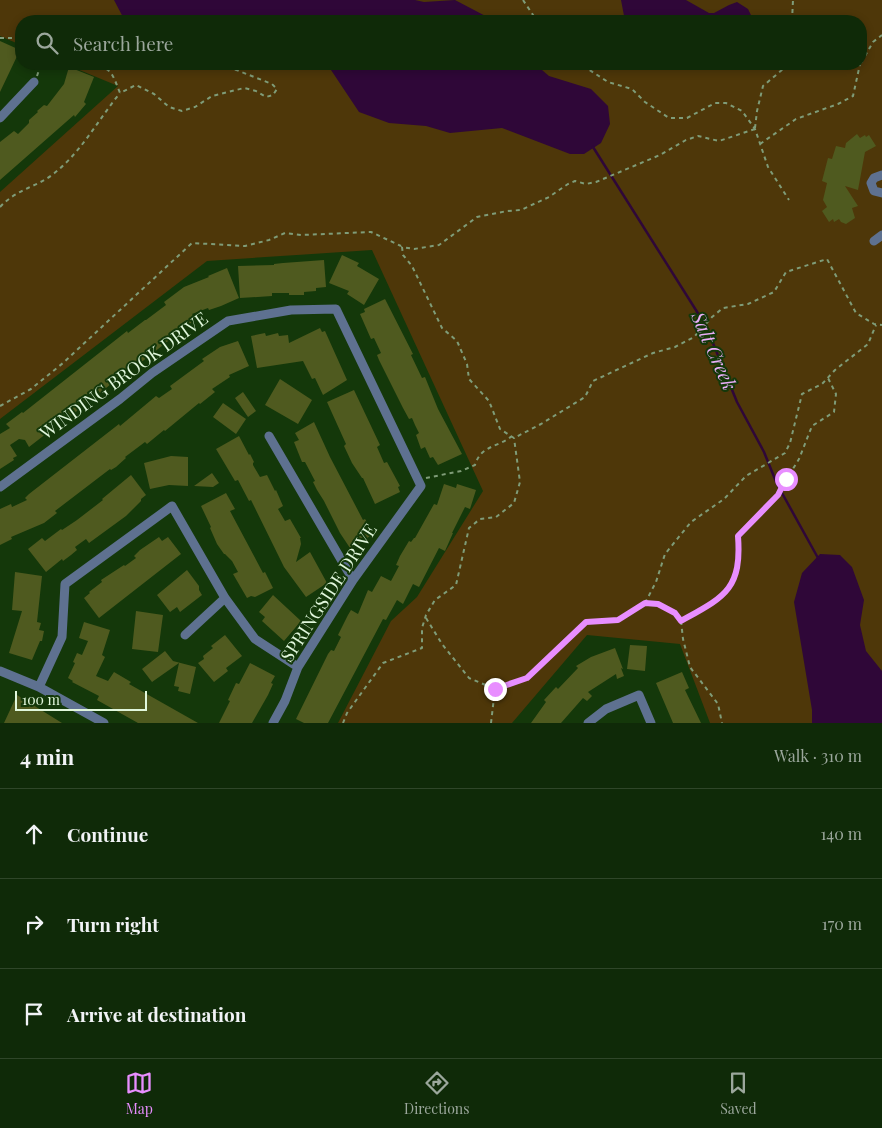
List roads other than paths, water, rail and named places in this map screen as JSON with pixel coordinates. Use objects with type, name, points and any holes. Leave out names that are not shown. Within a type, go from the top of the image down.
[{"type":"street","points":[[0,118],[34,82]]},
{"type":"street","points":[[882,176],[874,178],[871,183],[874,191],[882,193]]},
{"type":"street","points":[[874,241],[882,235]]},
{"type":"street","name":"WINDING BROOK DRIVE","points":[[0,487],[120,399],[152,373],[228,321],[291,310],[336,309],[419,483]]},
{"type":"street","points":[[269,436],[353,580]]},
{"type":"street","name":"SPRINGSIDE DRIVE","points":[[273,723],[285,700],[298,667],[353,580],[419,483]]},
{"type":"street","points":[[40,687],[62,637],[65,584],[172,506],[225,598],[255,639],[298,667]]},
{"type":"street","points":[[185,635],[225,598]]},
{"type":"street","points":[[0,671],[40,687],[104,723]]},
{"type":"street","points":[[588,723],[606,709],[639,695],[651,723]]},
{"type":"waterway","name":"Salt Creek","points":[[593,147],[706,326],[737,402],[764,452],[777,484],[818,558]]}]
